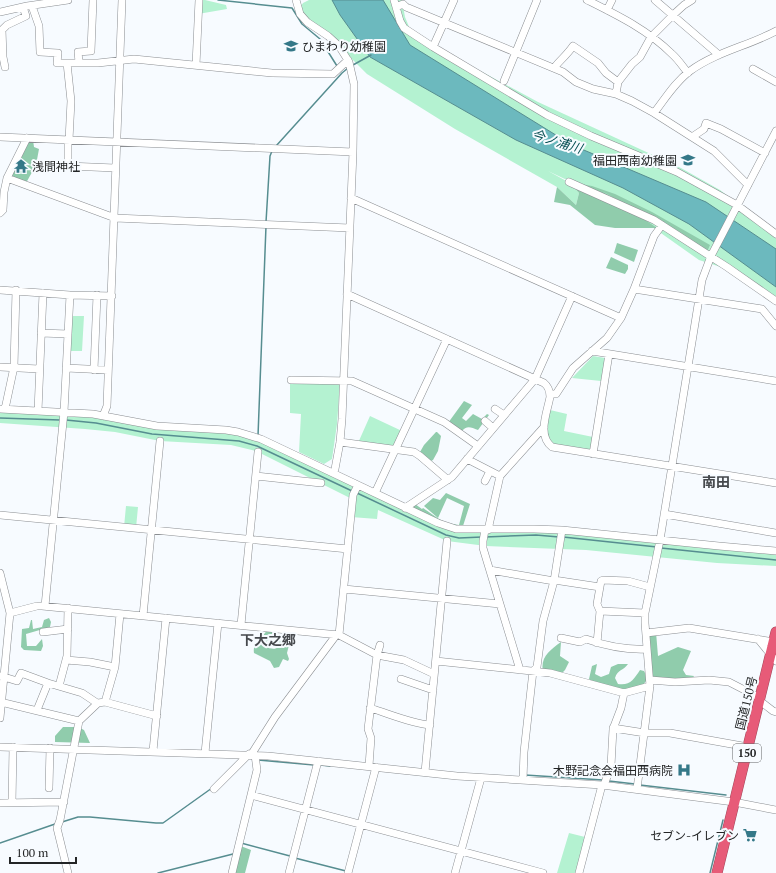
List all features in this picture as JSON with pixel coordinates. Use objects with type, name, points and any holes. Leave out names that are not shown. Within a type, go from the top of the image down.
[{"type":"highway","name":"国道150号","points":[[717,873],[760,700],[774,657],[775,637]]},
{"type":"street","points":[[0,12],[27,5],[68,0]]},
{"type":"street","points":[[79,62],[78,52],[91,51],[93,0]]},
{"type":"street","points":[[103,416],[107,406],[122,0]]},
{"type":"street","points":[[196,65],[199,0]]},
{"type":"street","points":[[296,0],[300,14],[307,22],[328,36],[339,46],[352,69],[354,84],[353,152],[344,381],[340,442],[333,473]]},
{"type":"street","points":[[433,47],[454,0]]},
{"type":"street","points":[[504,81],[537,0]]},
{"type":"street","points":[[588,0],[624,19],[651,37],[672,54],[688,73]]},
{"type":"street","points":[[607,10],[612,0]]},
{"type":"street","points":[[654,0],[719,55]]},
{"type":"street","points":[[616,94],[618,82],[632,64],[640,57],[651,37],[684,5],[692,0]]},
{"type":"street","points":[[748,185],[714,151],[654,113],[632,101],[616,94],[576,82],[563,72],[554,68],[406,7],[403,4],[395,4],[404,28],[547,116],[677,172],[736,206],[776,234]]},
{"type":"street","points":[[5,67],[1,53],[2,30],[7,25],[26,16],[27,5]]},
{"type":"street","points":[[27,5],[39,26],[40,52],[58,53],[57,63],[119,61],[134,59],[272,73],[333,74],[348,60]]},
{"type":"street","points":[[654,113],[674,87],[688,73],[719,55],[744,44],[763,38],[776,31]]},
{"type":"street","points":[[554,68],[561,58],[568,54],[573,46],[598,63],[606,73],[618,82]]},
{"type":"street","points":[[67,63],[71,101],[68,166],[115,168]]},
{"type":"street","points":[[753,70],[776,82]]},
{"type":"street","points":[[692,137],[704,129],[706,123],[721,129],[765,153]]},
{"type":"street","points":[[637,789],[650,683],[645,613],[660,540],[702,280],[710,257],[776,131]]},
{"type":"street","points":[[0,137],[353,152]]},
{"type":"street","points":[[0,213],[4,210],[4,192],[7,178],[27,138]]},
{"type":"street","points":[[7,178],[115,218],[350,228]]},
{"type":"street","points":[[569,182],[654,220],[762,291],[772,302]]},
{"type":"street","points":[[351,198],[621,318]]},
{"type":"street","points":[[550,394],[556,394],[573,368],[606,338],[621,318],[654,236],[662,225]]},
{"type":"street","points":[[634,288],[762,309],[776,326]]},
{"type":"street","points":[[0,290],[70,295],[112,296]]},
{"type":"street","points":[[16,290],[14,367],[3,409],[103,416],[157,426],[226,430],[252,435],[438,524],[456,530],[534,528],[776,551]]},
{"type":"street","points":[[38,411],[42,293]]},
{"type":"street","points":[[347,294],[544,383],[550,394],[543,434],[545,440],[552,447],[776,483]]},
{"type":"street","points":[[45,606],[64,414],[70,295]]},
{"type":"street","points":[[94,370],[97,296]]},
{"type":"street","points":[[406,508],[452,477],[535,379],[572,296]]},
{"type":"street","points":[[41,333],[68,334]]},
{"type":"street","points":[[375,493],[446,339]]},
{"type":"street","points":[[592,351],[776,381]]},
{"type":"street","points":[[593,454],[609,354]]},
{"type":"street","points":[[0,367],[39,369]]},
{"type":"street","points":[[66,368],[108,370]]},
{"type":"street","points":[[291,380],[352,381],[444,422],[478,446]]},
{"type":"street","points":[[495,409],[504,415]]},
{"type":"street","points":[[485,421],[493,428]]},
{"type":"street","points":[[520,670],[483,548],[483,541],[500,476],[544,427]]},
{"type":"street","points":[[143,616],[160,441]]},
{"type":"street","points":[[340,442],[408,451],[420,456],[448,480]]},
{"type":"street","points":[[241,625],[258,452]]},
{"type":"street","points":[[467,459],[492,469],[500,476]]},
{"type":"street","points":[[485,481],[492,469]]},
{"type":"street","points":[[256,476],[321,483]]},
{"type":"street","points":[[214,789],[252,755],[275,718],[338,635],[353,495],[358,486]]},
{"type":"street","points":[[664,514],[776,533]]},
{"type":"street","points":[[0,515],[348,549]]},
{"type":"street","points":[[523,780],[524,752],[533,671],[537,667],[543,621],[554,580],[561,531]]},
{"type":"street","points":[[425,772],[447,541]]},
{"type":"street","points":[[490,570],[600,587]]},
{"type":"street","points":[[0,573],[10,614],[4,642],[0,718]]},
{"type":"street","points":[[597,643],[600,610],[596,604],[601,582],[603,580],[628,581],[650,586]]},
{"type":"street","points":[[344,589],[500,604]]},
{"type":"street","points":[[10,614],[37,606],[45,606],[338,635],[377,655],[404,660],[434,674]]},
{"type":"street","points":[[59,686],[66,660],[68,608]]},
{"type":"street","points":[[600,610],[645,613]]},
{"type":"street","points":[[105,702],[115,667],[120,614]]},
{"type":"street","points":[[153,751],[166,618]]},
{"type":"street","points":[[205,753],[218,623]]},
{"type":"street","points":[[43,632],[68,628]]},
{"type":"street","points":[[646,633],[689,628],[758,639],[775,637]]},
{"type":"street","points":[[561,638],[580,642],[586,639],[597,643],[631,650],[647,649]]},
{"type":"street","points":[[758,639],[774,657]]},
{"type":"street","points":[[348,873],[362,824],[372,767],[368,729],[377,655],[380,645]]},
{"type":"street","points":[[66,660],[90,662],[115,667]]},
{"type":"street","points":[[436,661],[533,671],[624,693],[650,683],[709,680],[729,682],[760,700],[776,712]]},
{"type":"street","points":[[2,676],[17,681],[21,673],[82,693],[96,704]]},
{"type":"street","points":[[401,679],[433,690]]},
{"type":"street","points":[[37,710],[48,683]]},
{"type":"street","points":[[579,873],[603,785],[611,766],[613,728],[621,708],[624,693]]},
{"type":"street","points":[[1,702],[79,721]]},
{"type":"street","points":[[68,873],[57,828],[64,802],[79,721],[96,704],[105,702],[157,716]]},
{"type":"street","points":[[370,708],[402,717],[415,724],[430,725]]},
{"type":"street","points":[[613,728],[645,733],[670,733],[748,747]]},
{"type":"street","points":[[0,747],[74,748],[252,755],[481,778],[603,785],[734,802],[776,810]]},
{"type":"street","points":[[12,802],[13,747]]},
{"type":"street","points":[[49,788],[50,748]]},
{"type":"street","points":[[232,873],[257,770],[252,755]]},
{"type":"street","points":[[288,873],[318,761]]},
{"type":"street","points":[[455,873],[481,778]]},
{"type":"street","points":[[251,795],[543,873]]},
{"type":"street","points":[[0,803],[64,802]]},
{"type":"green space","points":[[199,0],[226,5],[227,9],[198,14]]},
{"type":"green space","points":[[309,0],[402,0],[405,17],[412,34],[538,102],[681,168],[720,190],[776,233],[776,303],[730,270],[699,260],[624,207],[548,171],[570,183],[579,193],[576,205],[557,187],[455,129],[367,74],[353,60],[345,56],[299,9],[303,3]]},
{"type":"green space","points":[[26,140],[33,140],[34,147],[39,149],[36,165],[26,183],[7,178]]},
{"type":"green space","points":[[569,182],[592,186],[615,194],[652,212],[710,245],[707,252],[602,191],[657,228],[615,228],[595,225],[570,205],[554,202],[557,187],[576,205],[579,193]]},
{"type":"green space","points":[[617,243],[638,250],[634,262],[614,253]]},
{"type":"green space","points":[[611,257],[628,265],[628,269],[625,274],[606,268]]},
{"type":"green space","points":[[71,316],[84,316],[82,351],[69,351]]},
{"type":"green space","points":[[593,356],[605,358],[601,381],[572,378]]},
{"type":"green space","points":[[290,381],[340,383],[337,424],[332,459],[324,464],[299,452],[301,414],[290,413]]},
{"type":"green space","points":[[464,401],[472,405],[462,418],[466,421],[473,414],[482,419],[487,414],[489,415],[478,430],[469,427],[465,428],[461,432],[448,423]]},
{"type":"green space","points":[[0,409],[66,412],[156,429],[242,433],[458,530],[548,531],[776,552],[776,566],[717,563],[586,550],[486,546],[447,541],[378,510],[377,519],[351,517],[352,499],[256,451],[231,445],[160,441],[115,432],[0,423]]},
{"type":"green space","points":[[550,410],[567,414],[564,431],[593,437],[591,453],[552,447],[545,428]]},
{"type":"green space","points":[[370,416],[402,431],[395,450],[358,443]]},
{"type":"green space","points":[[436,432],[441,436],[438,451],[433,460],[429,462],[420,452],[424,445]]},
{"type":"green space","points":[[446,493],[470,504],[463,526],[450,525],[411,508],[415,504],[422,509],[423,508],[436,517],[443,521],[459,525],[464,506],[447,498],[438,518],[424,506],[433,498],[440,500]]},
{"type":"green space","points":[[126,506],[138,507],[136,528],[124,527]]},
{"type":"green space","points":[[49,618],[51,622],[50,627],[26,634],[27,646],[36,646],[42,639],[43,646],[41,651],[24,650],[21,647],[22,629],[29,628],[31,620],[33,629],[42,627],[44,620]]},
{"type":"green space","points":[[268,628],[273,628],[276,635],[265,643],[265,646],[276,649],[279,647],[279,641],[290,641],[287,653],[289,659],[288,661],[283,659],[279,667],[274,668],[270,661],[254,653],[256,642]]},
{"type":"green space","points":[[656,632],[658,656],[678,647],[691,651],[683,670],[686,675],[694,676],[691,681],[650,678],[646,633]]},
{"type":"green space","points":[[561,642],[560,656],[569,662],[565,670],[559,676],[543,672],[542,667],[544,658]]},
{"type":"green space","points":[[597,664],[595,674],[601,677],[609,674],[611,667],[618,664],[628,664],[616,675],[615,678],[618,684],[629,683],[634,679],[640,670],[644,671],[646,681],[640,689],[624,693],[594,685],[589,679],[592,666]]},
{"type":"green space","points":[[63,727],[78,727],[84,730],[90,743],[55,742],[55,736]]},
{"type":"green space","points":[[569,833],[585,837],[576,873],[557,873]]},
{"type":"green space","points":[[238,845],[251,850],[245,873],[233,873]]},
{"type":"water","name":"今ノ浦川","points":[[332,0],[383,0],[410,45],[572,145],[706,202],[776,249],[776,287],[689,224],[623,188],[516,140],[370,57],[340,15]]},
{"type":"waterway","points":[[218,0],[292,8],[302,24],[320,39],[337,66]]},
{"type":"waterway","points":[[353,65],[371,55]]},
{"type":"waterway","points":[[276,146],[348,68]]},
{"type":"waterway","points":[[266,222],[270,156],[272,151]]},
{"type":"waterway","points":[[258,436],[266,226]]},
{"type":"waterway","points":[[0,418],[60,420]]},
{"type":"waterway","points":[[66,420],[96,423],[152,434],[239,441],[257,446],[352,491]]},
{"type":"waterway","points":[[357,493],[446,535],[459,538],[482,537]]},
{"type":"waterway","points":[[485,537],[536,535],[559,537]]},
{"type":"waterway","points":[[563,537],[657,547]]},
{"type":"waterway","points":[[661,548],[776,560]]},
{"type":"waterway","points":[[258,760],[314,765]]},
{"type":"waterway","points":[[320,765],[330,766]]},
{"type":"waterway","points":[[525,775],[603,780]]},
{"type":"waterway","points":[[609,781],[635,784]]},
{"type":"waterway","points":[[640,785],[726,795]]},
{"type":"waterway","points":[[62,822],[78,817],[90,817],[163,823],[212,788]]},
{"type":"waterway","points":[[710,873],[723,820]]},
{"type":"waterway","points":[[0,843],[55,824]]},
{"type":"waterway","points":[[241,843],[290,856]]},
{"type":"waterway","points":[[158,873],[233,854]]},
{"type":"waterway","points":[[295,858],[346,871]]},
{"type":"place","name":"ひまわり幼稚園","points":[[291,46]]},
{"type":"place","name":"福田西南幼稚園","points":[[688,160]]},
{"type":"place","name":"浅間神社","points":[[21,166]]},
{"type":"place","name":"木野記念会福田西病院","points":[[684,770]]},
{"type":"place","name":"セブン-イレブン","points":[[750,835]]},
{"type":"district","name":"南田","points":[[716,481]]},
{"type":"district","name":"下大之郷","points":[[268,639]]}]
